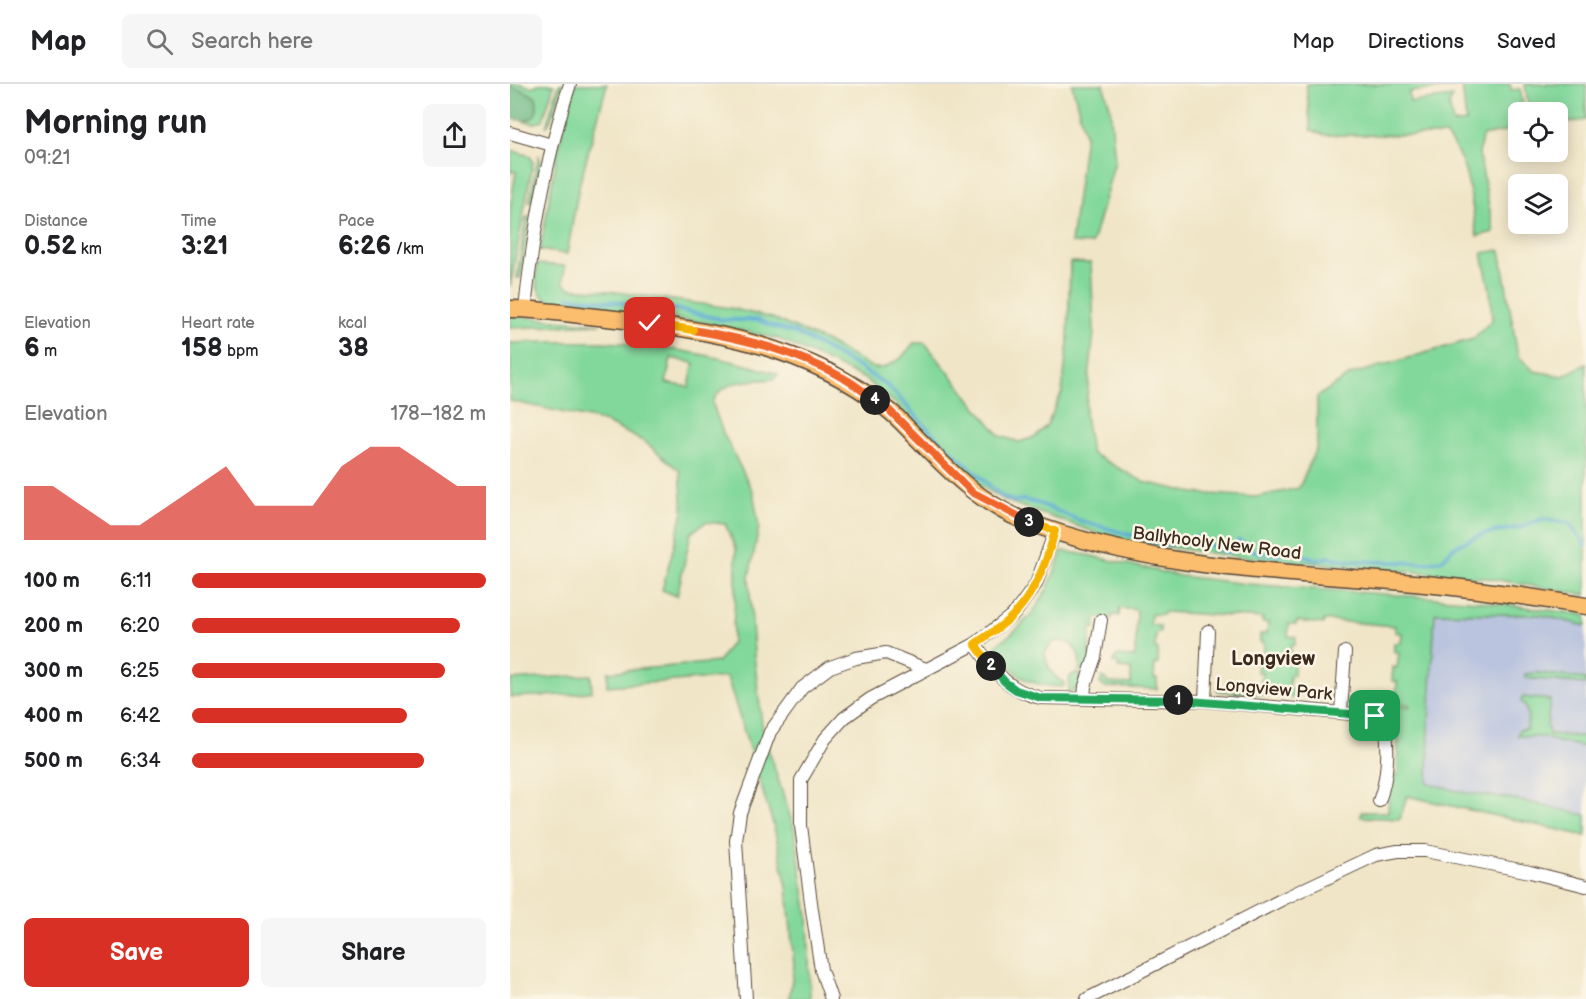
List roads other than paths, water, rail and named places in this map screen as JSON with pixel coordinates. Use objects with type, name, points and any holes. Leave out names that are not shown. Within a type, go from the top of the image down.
[{"type":"main road","name":"Ballyhooly New Road","points":[[518,309],[650,323],[717,334],[790,353],[846,379],[889,410],[972,492],[1021,519],[1123,551],[1243,570],[1407,582],[1490,591],[1586,606]]},
{"type":"street","points":[[518,309],[552,146],[570,84]]},
{"type":"street","points":[[510,133],[552,146]]},
{"type":"street","points":[[831,999],[821,970],[812,910],[801,826],[801,780],[825,739],[844,718],[870,699],[975,644],[1004,623],[1036,584],[1055,531]]},
{"type":"street","points":[[1084,699],[1085,686],[1095,657],[1101,620]]},
{"type":"street","name":"Longview Park","points":[[1205,701],[1208,631]]},
{"type":"street","name":"Longview Park","points":[[975,644],[996,672],[1016,690],[1041,698],[1205,701],[1375,716],[1385,722],[1387,735],[1384,788],[1378,801]]},
{"type":"street","name":"Longview Park","points":[[1341,712],[1345,652]]},
{"type":"street","points":[[746,999],[736,841],[740,813],[770,732],[802,688],[830,667],[856,658],[886,653],[927,669]]},
{"type":"street","points":[[1087,999],[1285,897],[1376,855],[1398,851],[1425,851],[1540,874],[1586,886]]},
{"type":"waterway","points":[[569,297],[671,308],[724,320],[759,320],[796,333],[888,386],[930,431],[1001,496],[1012,501],[1023,500],[1038,503],[1081,521],[1155,542],[1170,544],[1195,537],[1217,549],[1231,551],[1239,540],[1256,552],[1296,553],[1318,560],[1329,557],[1350,561],[1425,563],[1442,560],[1454,547],[1480,535],[1521,527],[1543,519],[1569,523],[1586,545]]},
{"type":"district","name":"Longview","points":[[1273,658]]}]
